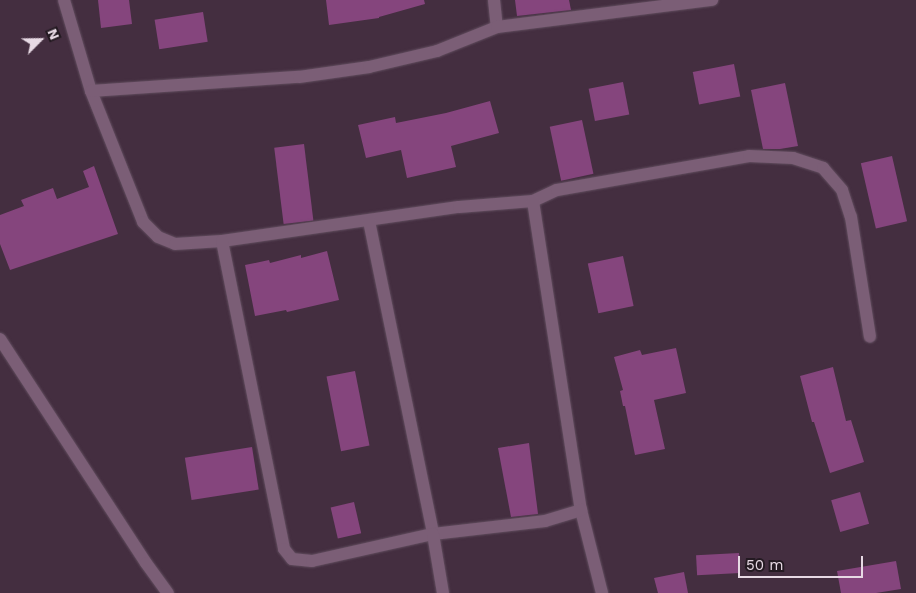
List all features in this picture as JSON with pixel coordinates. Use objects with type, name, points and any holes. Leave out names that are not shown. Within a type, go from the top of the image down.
[{"type":"street","points":[[64,0],[91,91],[143,222],[158,237],[175,244],[222,241],[459,207],[533,201],[557,190],[748,156],[793,158],[823,168],[842,190],[850,217],[870,337]]},
{"type":"street","points":[[494,0],[498,27]]},
{"type":"street","points":[[91,91],[299,77],[369,67],[437,51],[498,27],[712,0]]},
{"type":"street","points":[[533,201],[581,510],[602,593]]},
{"type":"street","points":[[368,221],[433,534],[443,593]]},
{"type":"street","points":[[222,241],[284,549],[292,559],[312,561],[433,534],[545,520],[581,510]]},
{"type":"street","points":[[0,339],[146,563],[168,593]]},
{"type":"building","points":[[98,0],[129,0],[132,24],[101,28]]},
{"type":"building","points":[[326,0],[424,0],[425,4],[379,18],[329,25]]},
{"type":"building","points":[[515,0],[569,0],[571,10],[517,16]]},
{"type":"building","points":[[203,12],[208,42],[159,49],[155,20]]},
{"type":"building","points":[[734,64],[740,96],[699,104],[693,72]]},
{"type":"building","points":[[623,82],[629,114],[595,121],[589,89]]},
{"type":"building","points":[[785,83],[798,146],[763,149],[751,90]]},
{"type":"building","points":[[490,101],[499,133],[451,146],[456,167],[407,178],[401,150],[366,158],[358,125],[395,117],[396,123],[446,113]]},
{"type":"building","points":[[582,120],[593,174],[561,181],[550,127]]},
{"type":"building","points":[[304,144],[313,220],[284,224],[274,148]]},
{"type":"building","points":[[892,156],[907,221],[876,228],[861,163]]},
{"type":"building","points":[[94,166],[118,234],[10,270],[0,244],[0,215],[24,206],[21,200],[53,188],[57,199],[89,187],[83,171]]},
{"type":"building","points":[[327,251],[339,300],[287,312],[286,310],[255,316],[245,265],[269,260],[270,263],[301,255],[301,258]]},
{"type":"building","points":[[623,256],[634,306],[598,313],[588,263]]},
{"type":"building","points":[[676,348],[686,393],[654,400],[665,449],[635,455],[620,391],[623,390],[614,357],[640,350],[642,355]]},
{"type":"building","points":[[833,367],[846,421],[851,420],[864,462],[830,473],[814,422],[812,422],[800,376]]},
{"type":"building","points":[[355,371],[370,446],[341,451],[327,377]]},
{"type":"building","points":[[529,443],[538,514],[511,517],[498,448]]},
{"type":"building","points":[[252,447],[259,489],[192,500],[185,458]]},
{"type":"building","points":[[860,492],[869,524],[840,532],[831,500]]},
{"type":"building","points":[[354,502],[361,533],[338,539],[331,507]]},
{"type":"building","points":[[739,553],[740,573],[697,575],[696,555]]},
{"type":"building","points":[[896,561],[901,589],[876,593],[841,593],[837,571]]},
{"type":"building","points":[[684,572],[688,593],[658,593],[654,578]]}]
